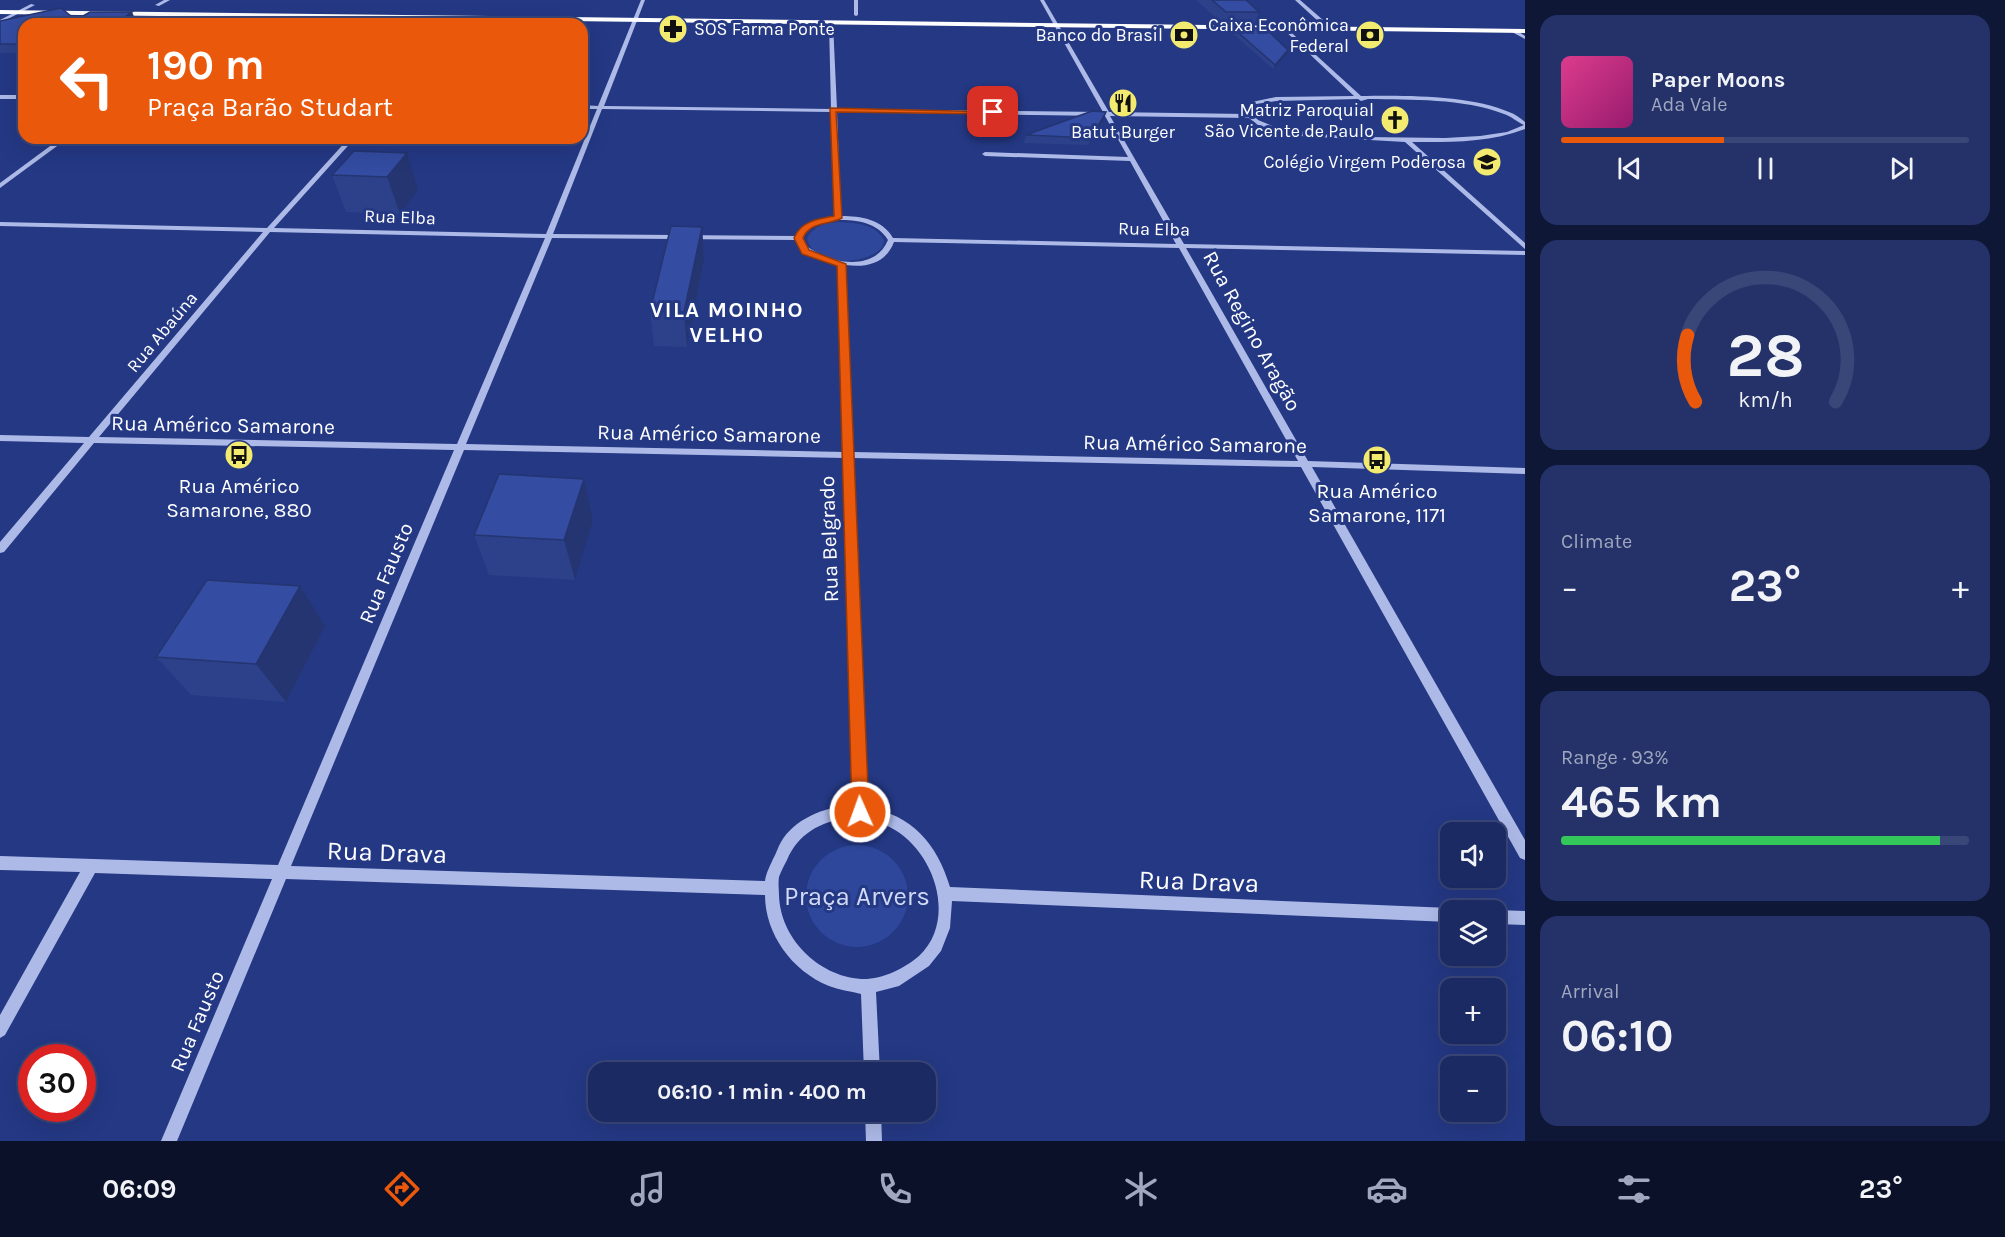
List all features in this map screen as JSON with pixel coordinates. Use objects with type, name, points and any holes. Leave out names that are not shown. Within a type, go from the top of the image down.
[{"type":"highway","points":[[0,5],[157,5],[831,22],[1525,23]]},
{"type":"highway","points":[[0,12],[234,14],[360,18]]},
{"type":"highway","points":[[564,18],[856,15],[1525,31]]},
{"type":"street","points":[[157,5],[168,0]]},
{"type":"street","name":"Rua Fausto","points":[[588,139],[643,0]]},
{"type":"street","points":[[856,0],[856,15]]},
{"type":"street","name":"Rua Regino Aragão","points":[[1042,0],[1525,853]]},
{"type":"street","points":[[1298,0],[1321,21]]},
{"type":"street","points":[[0,22],[33,5]]},
{"type":"street","points":[[228,18],[234,14]]},
{"type":"street","points":[[831,22],[838,218]]},
{"type":"street","points":[[1283,26],[1361,99]]},
{"type":"street","points":[[1514,31],[1525,38]]},
{"type":"street","points":[[0,97],[18,98]]},
{"type":"street","points":[[588,107],[1249,116],[1263,126],[1294,134],[1405,139],[1492,136],[1511,133],[1524,123],[1498,109],[1468,103],[1361,99],[1262,101],[1248,107],[1249,116]]},
{"type":"street","points":[[1405,139],[1525,247]]},
{"type":"street","points":[[0,186],[57,144]]},
{"type":"street","name":"Rua Abaúna","points":[[0,549],[270,228],[347,144]]},
{"type":"street","name":"Rua Fausto","points":[[168,1141],[586,144]]},
{"type":"street","points":[[985,154],[1132,159]]},
{"type":"street","points":[[838,218],[873,223],[882,228],[891,240],[890,248],[878,258],[858,264],[821,260],[806,252],[799,238],[801,232],[815,222],[838,218]]},
{"type":"street","name":"Rua Elba","points":[[0,224],[270,228],[549,236],[799,238]]},
{"type":"street","name":"Rua Elba","points":[[891,240],[1181,244],[1525,253]]},
{"type":"street","name":"Rua Belgrado","points":[[842,264],[860,812]]},
{"type":"street","name":"Rua Américo Samarone","points":[[0,438],[1305,464],[1525,471]]},
{"type":"street","points":[[860,812],[889,820],[916,837],[935,863],[945,894],[943,927],[928,958],[902,979],[886,985],[868,987],[856,987],[831,980],[798,958],[778,925],[771,901],[777,862],[800,830],[822,817],[860,812]]},
{"type":"street","name":"Rua Drava","points":[[0,863],[772,888]]},
{"type":"street","points":[[0,1030],[91,866]]},
{"type":"street","name":"Rua Drava","points":[[945,894],[1440,915]]},
{"type":"street","points":[[1506,917],[1525,918]]},
{"type":"street","points":[[868,987],[872,1062]]},
{"type":"street","points":[[873,1122],[874,1141]]},
{"type":"green space","points":[[840,222],[871,228],[884,240],[883,246],[876,253],[854,260],[841,261],[819,255],[811,248],[807,238],[817,227]]},
{"type":"green space","name":"Praça Arvers","points":[[857,845],[876,849],[893,860],[904,877],[908,896],[904,915],[893,932],[876,943],[857,947],[838,943],[821,932],[810,915],[806,896],[810,877],[821,860],[838,849]]},
{"type":"building","points":[[1212,0],[1246,0],[1259,12],[1226,12]]},
{"type":"building","points":[[61,8],[74,18],[18,18],[18,44],[0,44],[0,21]]},
{"type":"building","points":[[90,12],[132,12],[123,18],[80,18]]},
{"type":"building","points":[[1233,28],[1265,28],[1288,50],[1275,65]]},
{"type":"building","points":[[1092,111],[1106,112],[1091,138],[1026,135]]},
{"type":"building","points":[[354,151],[407,153],[387,177],[332,175]]},
{"type":"building","points":[[671,226],[702,227],[684,312],[650,311]]},
{"type":"building","points":[[499,474],[584,479],[564,540],[474,535]]},
{"type":"building","points":[[207,580],[300,586],[256,664],[156,657]]},
{"type":"place","name":"SOS Farma Ponte","points":[[673,29]]},
{"type":"place","name":"Banco do Brasil","points":[[1184,35]]},
{"type":"place","name":"Caixa Econômica Federal","points":[[1370,35]]},
{"type":"place","name":"Batut Burger","points":[[1123,103]]},
{"type":"place","name":"Matriz Paroquial São Vicente de Paulo","points":[[1395,120]]},
{"type":"place","name":"Colégio Virgem Poderosa","points":[[1487,162]]},
{"type":"place","name":"Rua Américo Samarone, 880","points":[[239,455]]},
{"type":"place","name":"Rua Américo Samarone, 1171","points":[[1377,460]]},
{"type":"district","name":"VILA MOINHO VELHO","points":[[727,322]]},
{"type":"route","points":[[860,812],[842,264],[828,262],[806,252],[800,245],[799,238],[807,226],[826,219],[838,218],[833,110],[993,112]]}]
